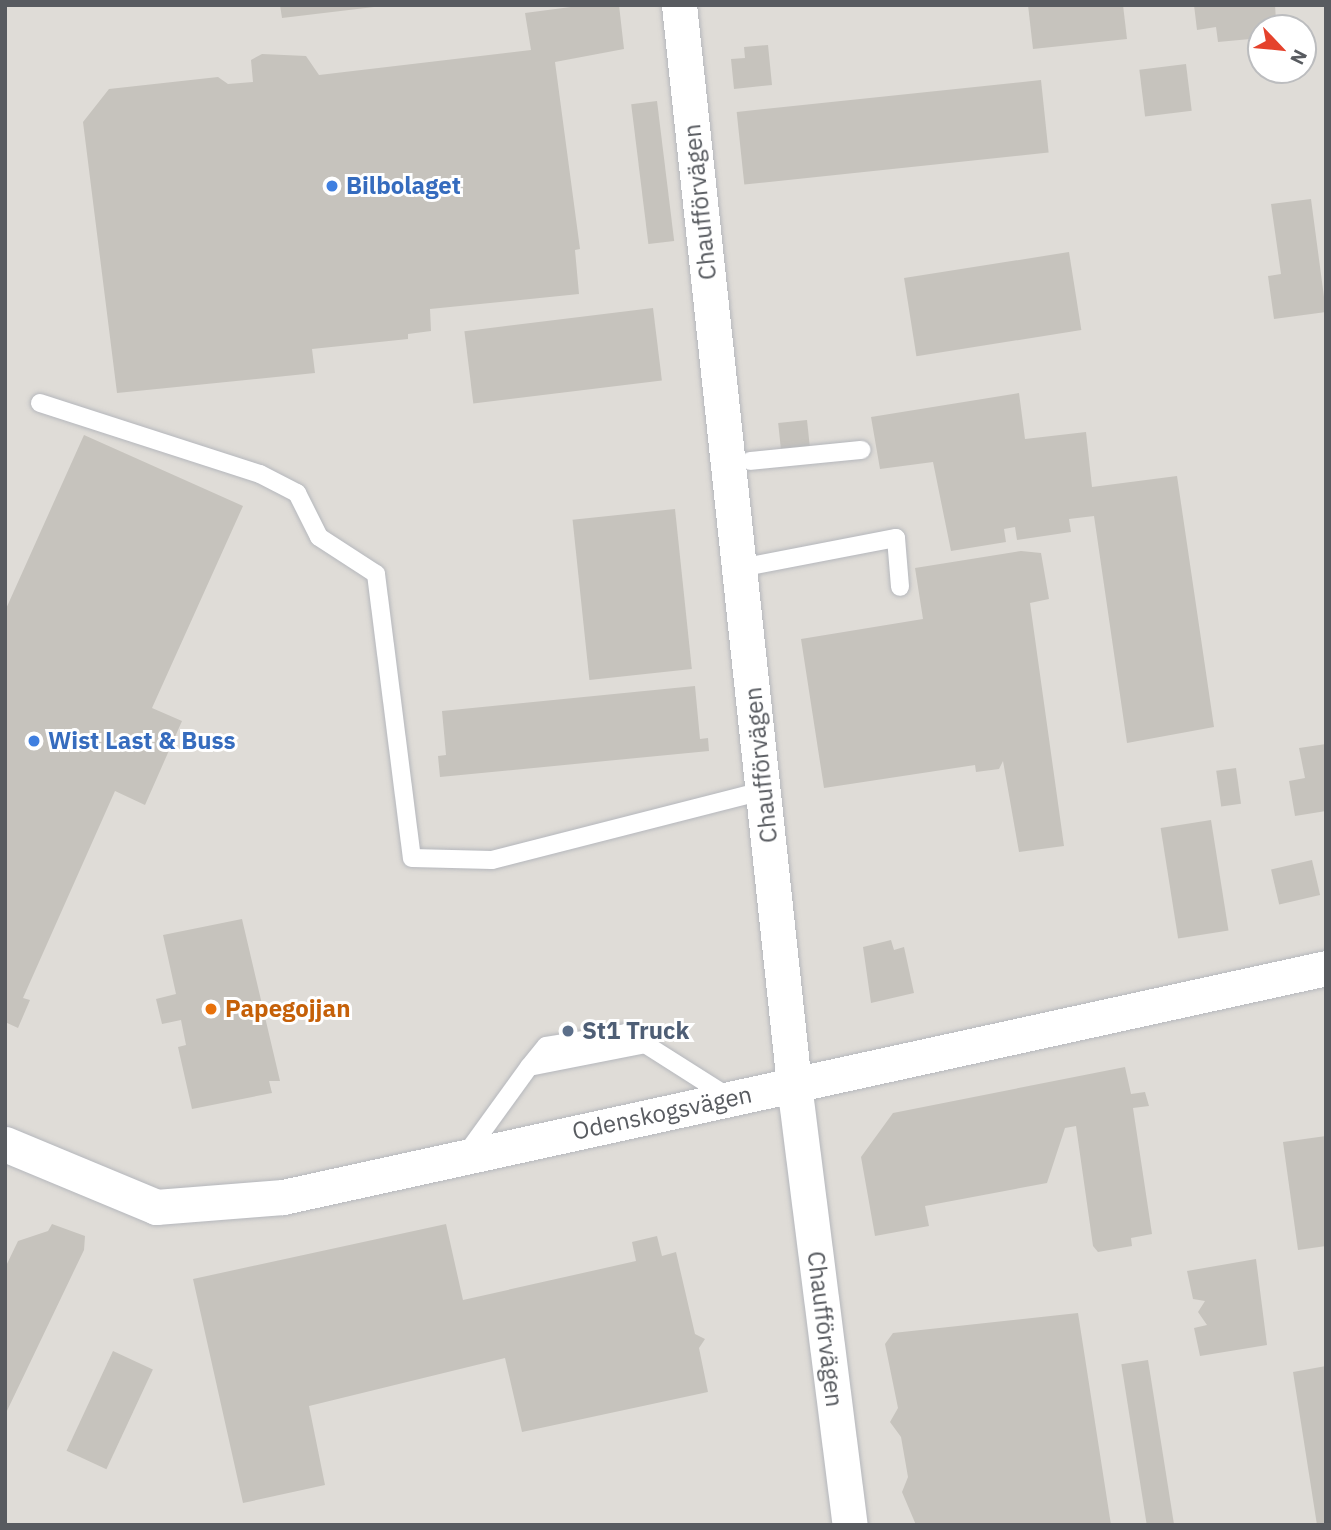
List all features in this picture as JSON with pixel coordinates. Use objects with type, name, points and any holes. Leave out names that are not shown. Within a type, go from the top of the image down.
[{"type":"street","name":"Chaufförvägen","points":[[679,5],[794,1084],[850,1525]]},
{"type":"street","name":"Odenskogsvägen","points":[[5,1144],[156,1206],[283,1197],[1326,968]]},
{"type":"lane","points":[[40,403],[260,474],[297,493],[319,537],[376,574],[412,858],[492,860],[763,791]]},
{"type":"lane","points":[[750,461],[861,450]]},
{"type":"lane","points":[[740,568],[896,538],[900,587]]},
{"type":"lane","points":[[464,1157],[530,1067],[645,1044],[730,1098]]},
{"type":"shaded area","points":[[5,5],[1326,5],[1326,1525],[5,1525]]},
{"type":"building","points":[[280,5],[374,5],[374,7],[282,18]]},
{"type":"building","name":"Bilbolaget","points":[[586,5],[619,5],[624,49],[555,62],[580,249],[575,250],[579,294],[430,309],[431,331],[408,334],[408,339],[312,349],[315,373],[117,393],[83,122],[109,89],[218,77],[228,84],[253,82],[251,60],[262,54],[306,56],[319,75],[531,50],[525,13]]},
{"type":"building","points":[[1028,5],[1123,5],[1127,39],[1033,49]]},
{"type":"building","points":[[1194,5],[1275,5],[1276,14],[1247,14],[1247,39],[1218,42],[1216,27],[1197,30]]},
{"type":"building","points":[[768,45],[772,85],[734,89],[731,59],[745,58],[744,47]]},
{"type":"building","points":[[1186,64],[1192,111],[1145,116],[1139,70]]},
{"type":"building","points":[[1041,80],[1049,153],[744,185],[737,112]]},
{"type":"building","points":[[657,101],[674,241],[648,244],[631,104]]},
{"type":"building","points":[[1311,199],[1326,312],[1274,319],[1268,276],[1281,274],[1271,204]]},
{"type":"building","points":[[1069,252],[1081,330],[916,356],[904,278]]},
{"type":"building","points":[[653,308],[662,380],[473,404],[464,331]]},
{"type":"building","points":[[1019,393],[1025,439],[1086,432],[1092,487],[1177,476],[1214,727],[1127,743],[1094,516],[1069,519],[1071,532],[1017,540],[1015,527],[1004,529],[1006,542],[951,551],[933,462],[880,469],[871,417]]},
{"type":"building","points":[[807,420],[810,449],[781,452],[778,423]]},
{"type":"building","points":[[84,435],[243,506],[152,708],[182,721],[145,805],[115,791],[23,998],[30,1000],[18,1028],[5,1022],[5,611]]},
{"type":"building","points":[[675,509],[692,669],[589,680],[573,520]]},
{"type":"building","points":[[1021,551],[1041,553],[1049,599],[1030,603],[1064,846],[1019,852],[1003,761],[999,769],[976,772],[975,765],[824,788],[801,639],[923,619],[915,568]]},
{"type":"building","points":[[695,686],[700,739],[708,738],[709,751],[440,777],[438,756],[446,755],[442,711]]},
{"type":"building","points":[[1326,744],[1326,811],[1295,816],[1289,781],[1305,778],[1299,748]]},
{"type":"building","points":[[1236,768],[1241,804],[1221,806],[1216,771]]},
{"type":"building","points":[[1211,820],[1229,931],[1178,939],[1161,828]]},
{"type":"building","points":[[1312,860],[1320,895],[1279,905],[1271,869]]},
{"type":"building","name":"Papegojjan","points":[[242,919],[280,1081],[269,1081],[272,1093],[192,1109],[178,1047],[186,1045],[181,1020],[162,1024],[156,999],[176,994],[163,935]]},
{"type":"building","points":[[891,940],[894,950],[904,947],[914,993],[871,1003],[863,947]]},
{"type":"building","points":[[1125,1067],[1131,1094],[1145,1092],[1149,1106],[1133,1108],[1152,1234],[1131,1238],[1132,1246],[1098,1252],[1093,1246],[1076,1126],[1065,1128],[1047,1183],[925,1206],[929,1226],[875,1236],[861,1157],[893,1113]]},
{"type":"building","points":[[1326,1136],[1326,1246],[1298,1250],[1283,1142]]},
{"type":"building","points":[[52,1224],[85,1236],[84,1250],[5,1415],[5,1268],[18,1241],[48,1231]]},
{"type":"building","points":[[446,1224],[463,1300],[636,1261],[632,1242],[657,1236],[662,1256],[676,1252],[695,1334],[705,1339],[699,1348],[708,1392],[522,1432],[505,1358],[309,1406],[325,1485],[243,1503],[193,1279]]},
{"type":"building","points":[[1256,1259],[1267,1345],[1200,1356],[1194,1328],[1207,1325],[1198,1312],[1205,1301],[1193,1299],[1187,1271]]},
{"type":"building","points":[[1078,1313],[1111,1525],[916,1525],[902,1492],[908,1477],[901,1437],[890,1422],[898,1408],[885,1344],[893,1333]]},
{"type":"building","points":[[113,1351],[153,1370],[106,1469],[67,1451]]},
{"type":"building","points":[[1148,1360],[1174,1525],[1147,1525],[1121,1364]]},
{"type":"building","points":[[1326,1366],[1326,1525],[1317,1525],[1293,1372]]},
{"type":"place","name":"Bilbolaget","points":[[332,186]]},
{"type":"place","name":"Wist Last & Buss","points":[[34,741]]},
{"type":"place","name":"Papegojjan","points":[[211,1009]]},
{"type":"place","name":"St1 Truck","points":[[568,1031]]}]
